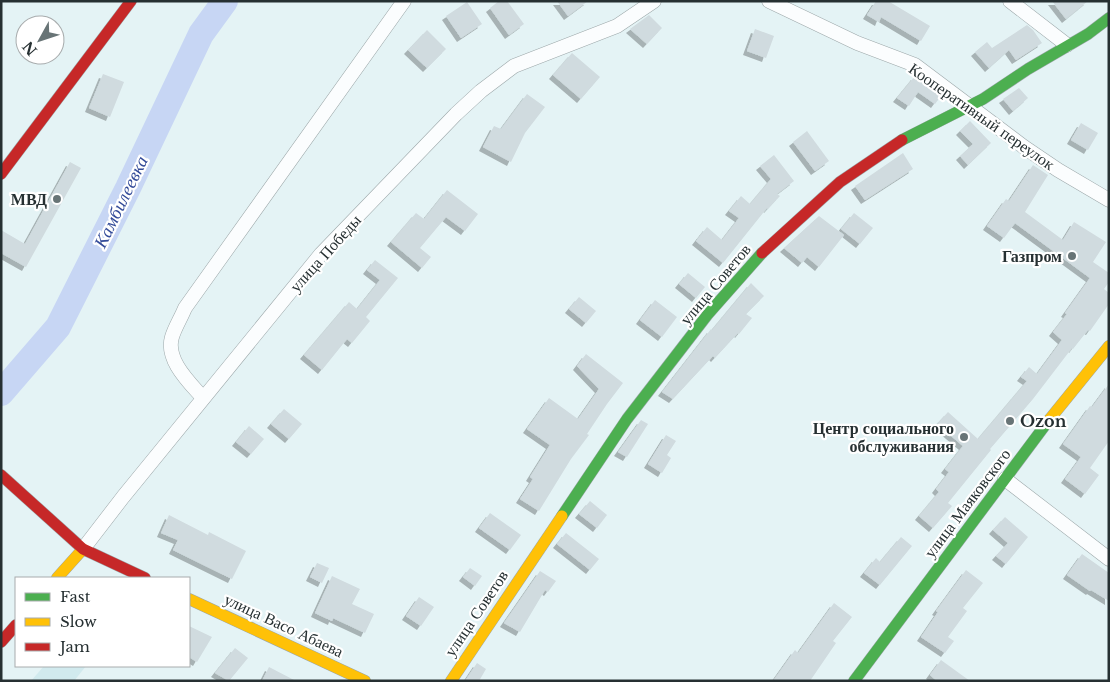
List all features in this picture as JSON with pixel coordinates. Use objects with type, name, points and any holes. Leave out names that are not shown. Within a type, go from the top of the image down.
[{"type":"street","points":[[1,174],[130,1]]},
{"type":"street","points":[[203,398],[182,373],[172,355],[171,338],[185,308],[404,1]]},
{"type":"street","name":"улица Победы","points":[[58,577],[83,549],[123,497],[321,254],[456,114],[481,91],[514,66],[617,26],[654,1]]},
{"type":"street","name":"Кооперативный переулок","points":[[770,1],[857,43],[915,65],[1051,166],[1109,200]]},
{"type":"street","points":[[1010,1],[1067,45]]},
{"type":"street","name":"улица Советов","points":[[450,681],[627,419],[708,314],[765,250],[840,182],[905,138],[970,107],[1067,45],[1088,34],[1109,18]]},
{"type":"street","name":"улица Маяковского","points":[[854,681],[1005,479],[1109,346]]},
{"type":"street","points":[[1,475],[55,526],[83,549],[143,577]]},
{"type":"street","points":[[1005,479],[1109,558]]},
{"type":"street","name":"улица Васо Абаева","points":[[190,599],[365,681]]},
{"type":"street","points":[[1,642],[15,626]]},
{"type":"shaded area","points":[[43,667],[85,667],[74,681],[31,681]]},
{"type":"building","points":[[499,1],[507,1],[524,24],[509,35],[490,8]]},
{"type":"building","points":[[557,1],[588,1],[568,16]]},
{"type":"building","points":[[876,1],[888,1],[930,26],[921,41],[881,17],[879,22],[867,15]]},
{"type":"building","points":[[1052,1],[1088,1],[1066,19]]},
{"type":"building","points":[[467,2],[482,24],[461,38],[446,16]]},
{"type":"building","points":[[649,15],[662,28],[647,44],[630,29]]},
{"type":"building","points":[[1027,25],[1042,43],[1016,60],[1009,50],[989,68],[975,52],[987,42],[992,48]]},
{"type":"building","points":[[755,29],[774,36],[766,58],[747,51]]},
{"type":"building","points":[[427,30],[446,49],[427,68],[408,50]]},
{"type":"building","points":[[572,53],[600,77],[581,99],[553,75]]},
{"type":"building","points":[[103,74],[124,82],[110,117],[89,108]]},
{"type":"building","points":[[915,76],[941,96],[935,104],[918,92],[909,106],[897,98]]},
{"type":"building","points":[[1019,88],[1028,98],[1013,111],[1003,99]]},
{"type":"building","points":[[527,94],[545,107],[525,133],[511,162],[483,147],[494,126],[501,129]]},
{"type":"building","points":[[970,121],[991,143],[968,165],[960,156],[973,144],[960,131]]},
{"type":"building","points":[[1081,123],[1098,133],[1088,150],[1071,140]]},
{"type":"building","points":[[807,131],[829,161],[815,171],[793,142]]},
{"type":"building","points":[[903,153],[913,169],[865,200],[855,186]]},
{"type":"building","points":[[774,155],[794,181],[777,194],[780,196],[767,208],[723,263],[696,241],[707,227],[722,240],[739,218],[729,211],[741,196],[750,204],[771,179],[760,166]]},
{"type":"building","name":"МВД","points":[[70,162],[81,168],[26,267],[1,253],[1,230],[25,244]]},
{"type":"building","points":[[1033,165],[1048,175],[1025,212],[1063,240],[1074,222],[1106,242],[1093,262],[1109,273],[1109,282],[1104,289],[1109,293],[1109,304],[1090,331],[1088,330],[1072,348],[1033,399],[990,449],[948,503],[952,506],[933,528],[919,516],[939,492],[936,489],[949,472],[945,469],[963,446],[937,424],[948,412],[978,439],[1027,381],[1021,377],[1029,367],[1037,374],[1062,340],[1053,332],[1090,278],[1015,223],[1004,238],[987,226],[1006,199],[1009,201]]},
{"type":"building","points":[[447,190],[478,214],[465,231],[446,217],[420,248],[431,257],[422,268],[391,242],[416,213],[424,219]]},
{"type":"building","points":[[854,213],[873,228],[860,244],[841,229]]},
{"type":"building","points":[[819,216],[844,235],[819,267],[807,257],[802,263],[784,248]]},
{"type":"building","points":[[375,260],[398,278],[366,317],[370,321],[352,343],[347,339],[322,370],[304,355],[349,302],[357,309],[380,280],[367,270]]},
{"type":"building","points":[[688,273],[705,287],[696,298],[679,284]]},
{"type":"building","points":[[751,283],[764,296],[746,314],[752,318],[739,334],[715,358],[713,356],[673,399],[662,392],[711,329]]},
{"type":"building","points":[[579,297],[596,311],[586,323],[569,309]]},
{"type":"building","points":[[655,300],[677,317],[662,337],[640,320]]},
{"type":"building","points":[[586,354],[623,383],[587,434],[589,435],[571,459],[539,511],[520,499],[533,479],[530,477],[550,445],[527,429],[549,398],[578,419],[599,389],[577,366]]},
{"type":"building","points":[[1109,384],[1109,441],[1090,468],[1099,475],[1085,494],[1065,479],[1081,457],[1063,444],[1090,406],[1092,407]]},
{"type":"building","points":[[284,409],[302,424],[289,439],[271,424]]},
{"type":"building","points":[[641,420],[648,424],[627,457],[618,452]]},
{"type":"building","points":[[249,426],[264,439],[251,454],[236,442]]},
{"type":"building","points":[[666,435],[676,441],[667,455],[671,458],[662,473],[648,464]]},
{"type":"building","points":[[590,501],[607,515],[597,528],[579,514]]},
{"type":"building","points":[[490,513],[521,535],[510,550],[479,528]]},
{"type":"building","points":[[169,515],[208,535],[209,532],[246,551],[232,579],[173,550],[178,540],[161,533]]},
{"type":"building","points":[[1005,517],[1028,537],[1006,564],[996,556],[1008,543],[993,530]]},
{"type":"building","points":[[566,533],[599,559],[590,570],[557,544]]},
{"type":"building","points":[[901,537],[912,546],[880,585],[864,573],[876,558],[880,562]]},
{"type":"building","points":[[1082,554],[1109,573],[1109,601],[1067,575]]},
{"type":"building","points":[[317,563],[329,568],[322,583],[310,577]]},
{"type":"building","points":[[470,568],[482,576],[475,586],[463,577]]},
{"type":"building","points":[[966,570],[983,583],[963,608],[967,611],[948,637],[954,641],[945,653],[921,637],[938,612],[936,611]]},
{"type":"building","points":[[540,571],[556,581],[548,592],[545,590],[520,632],[504,623]]},
{"type":"building","points":[[332,576],[360,589],[352,604],[374,614],[365,633],[333,618],[332,621],[315,613]]},
{"type":"building","points":[[419,597],[434,607],[421,626],[406,616]]},
{"type":"building","points":[[834,603],[852,617],[833,641],[836,643],[810,681],[773,681],[795,650],[798,653]]},
{"type":"building","points":[[190,626],[212,637],[197,662],[190,658]]},
{"type":"building","points":[[235,648],[248,658],[229,681],[215,673]]},
{"type":"building","points":[[941,660],[970,681],[937,681],[930,675]]},
{"type":"building","points":[[477,663],[486,669],[479,681],[465,681]]},
{"type":"building","points":[[269,667],[296,681],[262,681]]},
{"type":"waterway","name":"Камбилеевка","points":[[1,393],[58,327],[128,188],[201,34],[225,1]]},
{"type":"traffic: fast","points":[[902,140],[983,99],[1028,69],[1088,34],[1109,18]]},
{"type":"traffic: fast","points":[[562,516],[627,419],[708,314],[762,253]]},
{"type":"traffic: fast","points":[[854,681],[1049,420]]},
{"type":"traffic: slow","points":[[1049,420],[1109,346]]},
{"type":"traffic: slow","points":[[451,681],[562,516]]},
{"type":"traffic: slow","points":[[58,577],[83,549]]},
{"type":"traffic: slow","points":[[190,599],[365,681]]},
{"type":"traffic: jam","points":[[1,174],[131,1]]},
{"type":"traffic: jam","points":[[762,253],[840,182],[902,140]]},
{"type":"traffic: jam","points":[[1,475],[83,549],[143,577]]},
{"type":"traffic: jam","points":[[1,642],[15,626]]},
{"type":"place","name":"МВД","points":[[57,199]]},
{"type":"place","name":"Газпром","points":[[1072,256]]},
{"type":"place","name":"Ozon","points":[[1010,421]]},
{"type":"place","name":"Центр социального обслуживания","points":[[964,437]]}]
